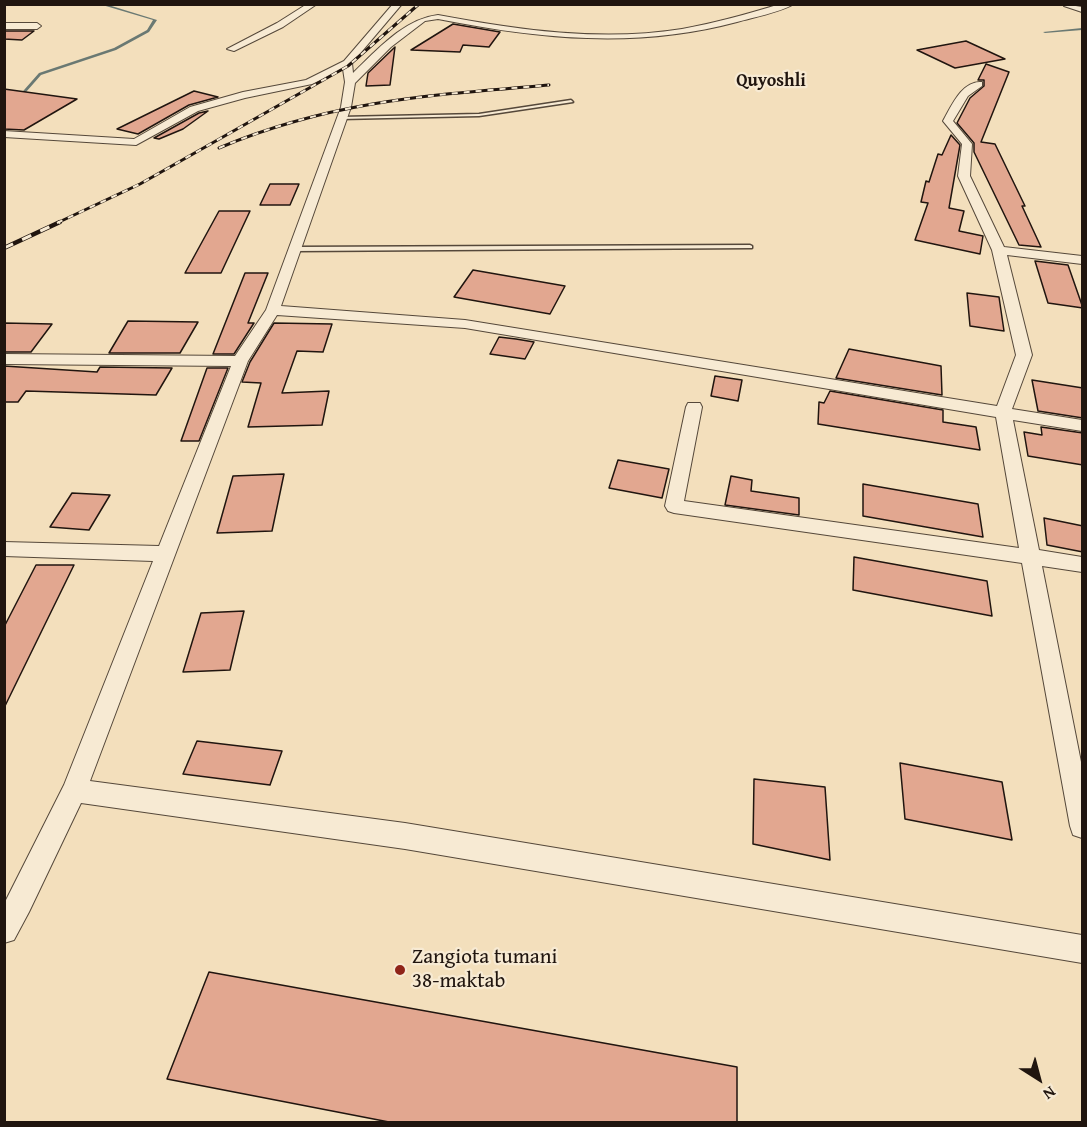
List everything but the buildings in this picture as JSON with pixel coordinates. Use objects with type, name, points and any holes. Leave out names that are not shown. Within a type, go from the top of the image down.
[{"type":"street","points":[[231,49],[280,25],[313,4]]},
{"type":"street","points":[[4,134],[136,142],[194,109],[243,95],[309,82],[347,63],[398,4]]},
{"type":"street","points":[[350,82],[388,45],[423,19],[438,17],[538,33],[611,37],[664,34],[697,28],[790,4]]},
{"type":"street","points":[[1067,4],[1083,10]]},
{"type":"street","points":[[4,26],[37,26]]},
{"type":"street","points":[[4,930],[12,900],[74,790],[240,361],[273,310],[341,118],[350,82],[347,63]]},
{"type":"street","points":[[980,84],[963,94],[948,121],[967,144],[964,176],[999,250],[1024,355],[1003,412],[1083,826]]},
{"type":"street","points":[[999,250],[1083,260]]},
{"type":"street","points":[[273,310],[465,324],[844,388],[1083,425]]},
{"type":"street","points":[[4,359],[240,361]]},
{"type":"street","points":[[694,407],[674,506],[843,532],[1083,564]]},
{"type":"street","points":[[4,549],[166,554]]},
{"type":"street","points":[[74,790],[405,836],[1083,949]]},
{"type":"lane","points":[[341,118],[479,115],[571,101]]},
{"type":"lane","points":[[295,249],[750,247]]},
{"type":"waterway","points":[[18,99],[40,74],[115,49],[148,31],[155,20],[100,4]]},
{"type":"waterway","points":[[1045,32],[1082,29]]},
{"type":"railway","points":[[57,223],[140,184],[348,66],[419,4]]},
{"type":"railway","points":[[219,148],[260,132],[341,110],[463,92],[549,85]]},
{"type":"railway","points":[[4,248],[60,222]]},
{"type":"place","name":"Zangiota tumani 38-maktab","points":[[400,970]]},
{"type":"district","name":"Quyoshli","points":[[771,81]]}]
